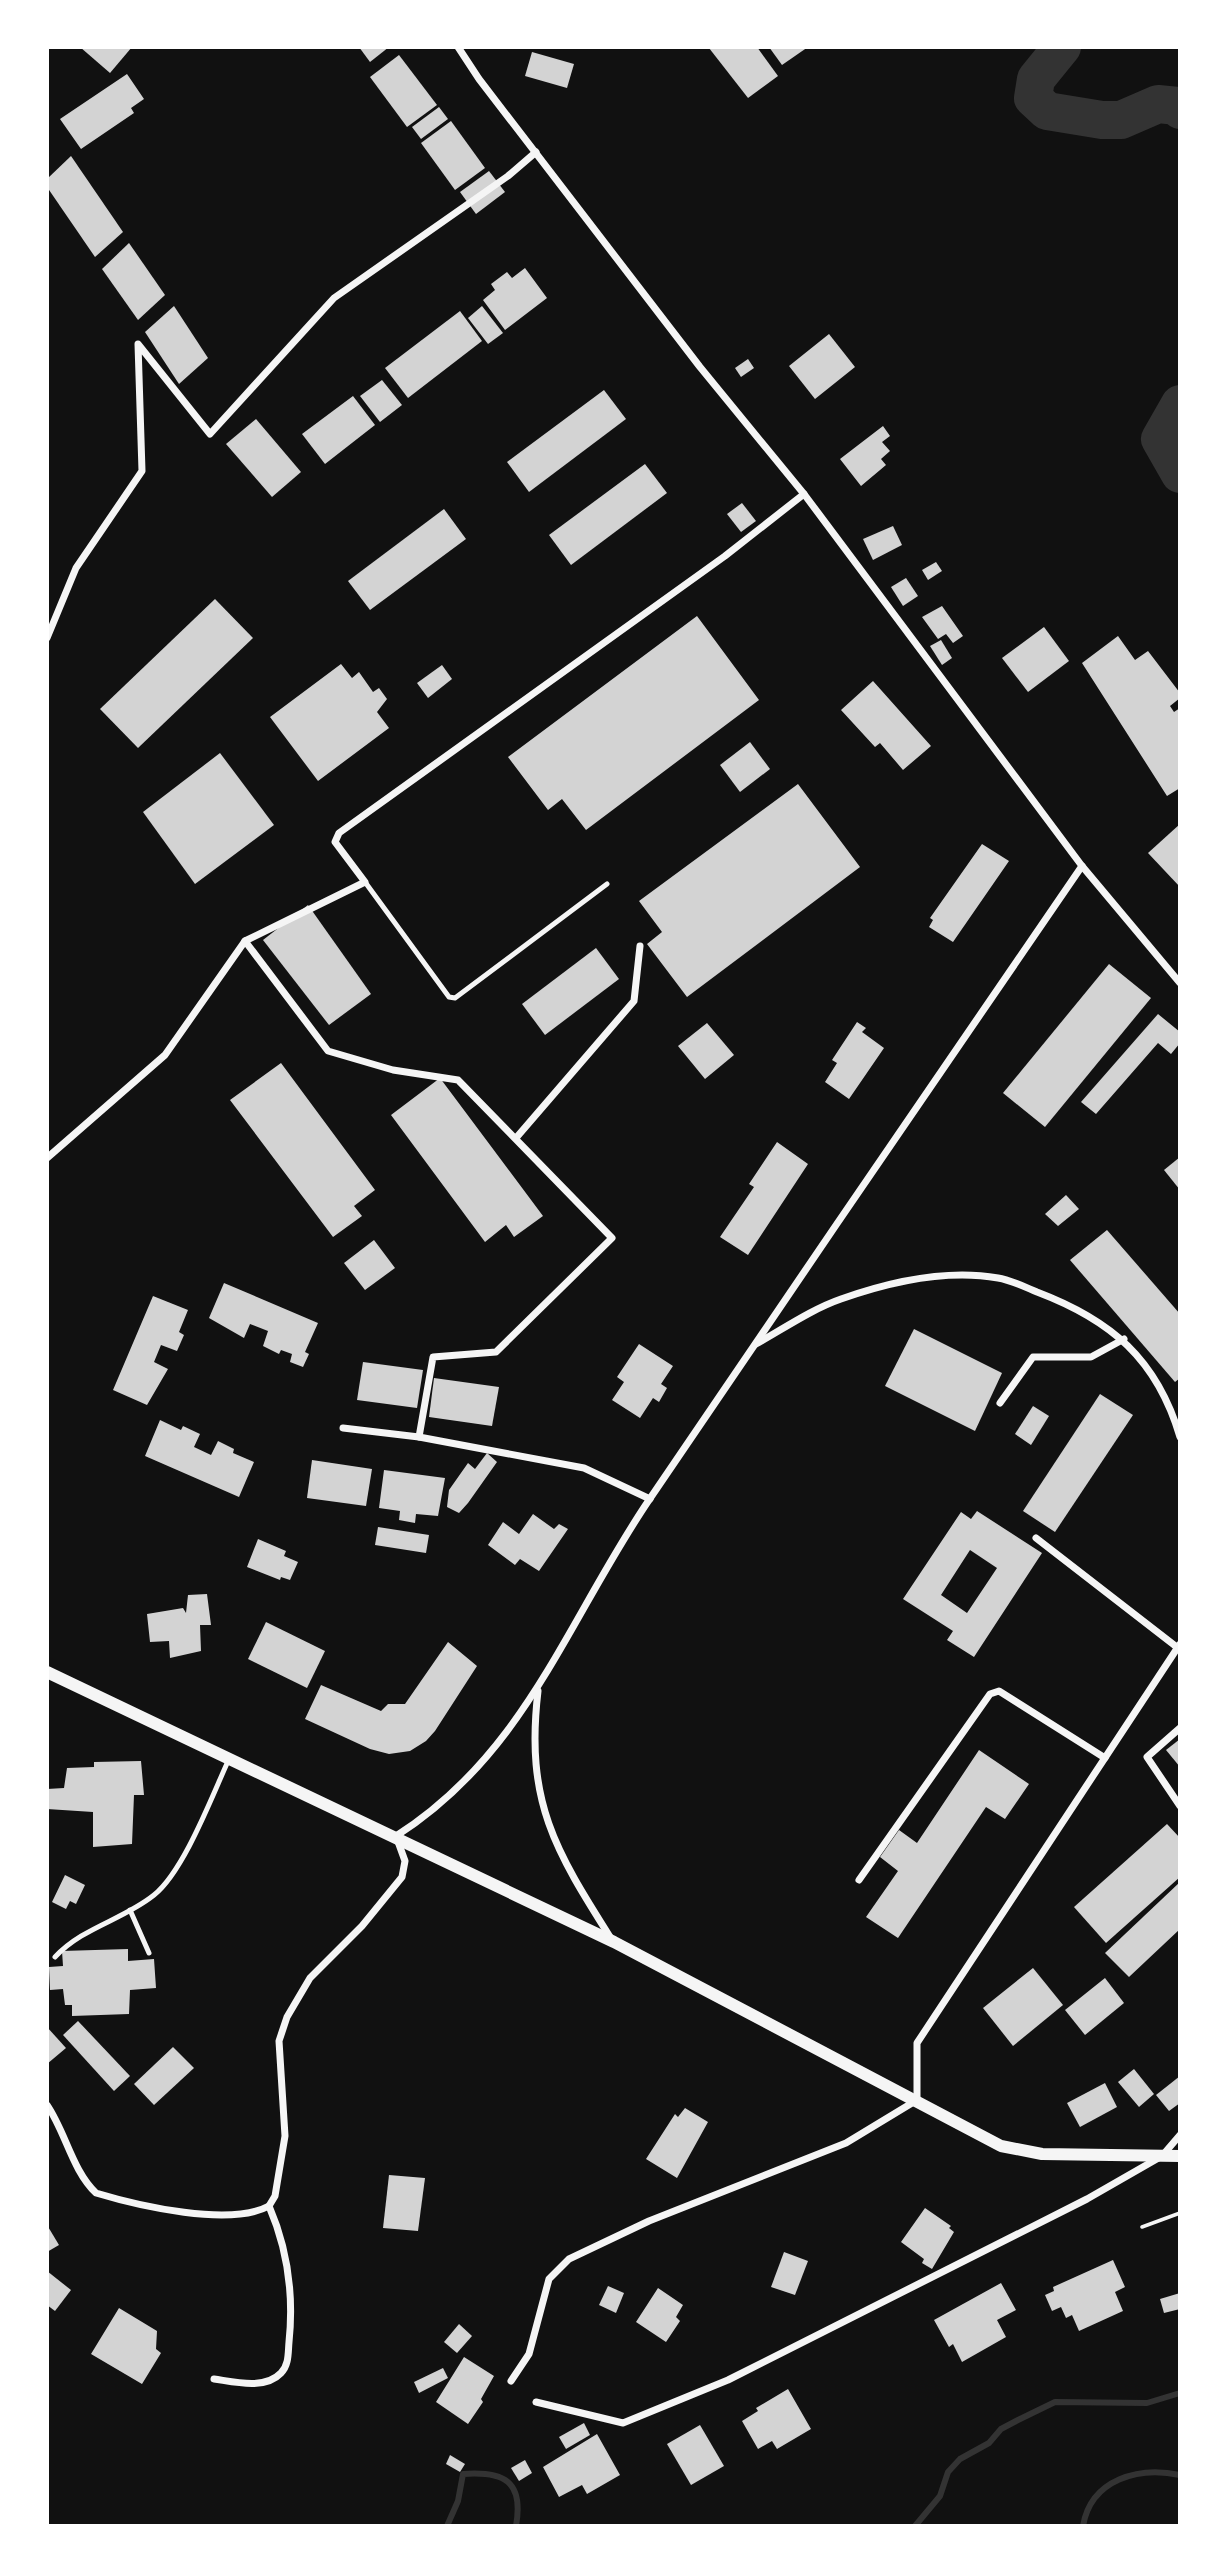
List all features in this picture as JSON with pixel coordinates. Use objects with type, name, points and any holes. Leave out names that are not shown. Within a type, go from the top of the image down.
[{"type":"street","points":[[458,47],[700,368],[804,494],[1083,866],[1180,983]]},
{"type":"street","points":[[47,638],[76,568],[142,471],[138,344],[209,434],[334,298],[508,176],[536,152]]},
{"type":"street","points":[[47,1158],[165,1055],[245,941],[365,882],[335,842],[339,833],[725,556],[804,494]]},
{"type":"street","points":[[396,1836],[432,1813],[478,1769],[514,1726],[539,1687],[618,1545],[1083,866]]},
{"type":"street","points":[[245,941],[328,1051],[393,1070],[458,1080],[612,1238],[496,1352],[433,1357],[419,1437]]},
{"type":"street","points":[[516,1138],[634,1001],[639,946]]},
{"type":"street","points":[[754,1345],[839,1299],[908,1281],[959,1275],[1000,1278],[1073,1306],[1124,1339],[1162,1395],[1180,1437]]},
{"type":"street","points":[[1000,1403],[1033,1357],[1091,1357],[1124,1339]]},
{"type":"street","points":[[343,1428],[419,1437],[584,1468],[650,1499]]},
{"type":"street","points":[[918,2100],[917,2043],[1179,1646],[1036,1538]]},
{"type":"street","points":[[47,1672],[614,1942],[1001,2146],[1042,2154],[1180,2156]]},
{"type":"street","points":[[539,1687],[535,1720],[545,1818],[577,1884],[614,1942]]},
{"type":"street","points":[[859,1880],[987,1697],[999,1691],[1105,1758]]},
{"type":"street","points":[[1180,1728],[1147,1757],[1180,1806]]},
{"type":"street","points":[[47,2105],[58,2121],[84,2182],[96,2193],[205,2216],[237,2217],[269,2206],[275,2196],[285,2136],[278,2064],[279,2041],[283,2029],[295,1999],[310,1978],[362,1926],[402,1877],[405,1861],[396,1836]]},
{"type":"street","points":[[511,2381],[529,2354],[550,2279],[569,2259],[649,2221],[846,2143],[918,2100]]},
{"type":"street","points":[[536,2402],[623,2423],[728,2380],[911,2290],[1163,2157],[1180,2135]]},
{"type":"street","points":[[214,2379],[262,2382],[276,2377],[287,2364],[292,2316],[288,2262],[282,2235],[269,2206]]},
{"type":"lane","points":[[365,882],[449,997],[459,996],[607,884]]},
{"type":"lane","points":[[55,1956],[93,1927],[153,1896],[172,1876],[230,1759]]},
{"type":"lane","points":[[130,1910],[149,1953]]},
{"type":"path","points":[[1142,2227],[1180,2213]]},
{"type":"building","points":[[80,47],[132,47],[110,73]]},
{"type":"building","points":[[359,47],[389,47],[370,62]]},
{"type":"building","points":[[757,47],[778,76],[748,98],[709,48]]},
{"type":"building","points":[[769,47],[808,47],[782,65]]},
{"type":"building","points":[[532,52],[574,64],[567,88],[525,76]]},
{"type":"building","points":[[399,55],[437,105],[407,127],[370,77]]},
{"type":"building","points":[[127,74],[144,99],[131,108],[134,113],[81,149],[60,119]]},
{"type":"building","points":[[439,107],[448,119],[421,139],[412,127]]},
{"type":"building","points":[[451,121],[485,168],[455,190],[421,143]]},
{"type":"building","points":[[71,156],[123,232],[95,257],[47,187],[47,179]]},
{"type":"building","points":[[489,171],[505,192],[476,214],[460,192]]},
{"type":"building","points":[[129,243],[165,295],[138,320],[102,269]]},
{"type":"building","points":[[525,268],[547,298],[505,330],[483,300],[495,290],[491,284],[507,272],[512,278]]},
{"type":"building","points":[[174,306],[208,358],[179,384],[145,332]]},
{"type":"building","points":[[482,306],[503,333],[488,344],[468,318]]},
{"type":"building","points":[[460,311],[482,341],[408,398],[385,368]]},
{"type":"building","points":[[829,334],[855,367],[815,399],[789,366]]},
{"type":"building","points":[[748,359],[754,368],[741,377],[735,368]]},
{"type":"building","points":[[382,380],[402,405],[380,422],[360,396]]},
{"type":"building","points":[[604,390],[626,419],[529,492],[507,462]]},
{"type":"building","points":[[353,396],[375,425],[325,464],[302,434]]},
{"type":"building","points":[[256,419],[301,472],[272,497],[226,444]]},
{"type":"building","points":[[883,426],[890,436],[882,442],[890,451],[881,459],[886,465],[861,486],[840,459]]},
{"type":"building","points":[[645,464],[667,493],[571,565],[549,535]]},
{"type":"building","points":[[742,503],[756,521],[741,532],[727,514]]},
{"type":"building","points":[[444,509],[466,539],[370,610],[348,581]]},
{"type":"building","points":[[893,526],[902,545],[873,560],[863,539]]},
{"type":"building","points":[[936,562],[942,571],[928,580],[922,570]]},
{"type":"building","points":[[906,578],[918,596],[903,606],[891,587]]},
{"type":"building","points":[[215,599],[253,638],[138,748],[100,709]]},
{"type":"building","points":[[942,606],[963,636],[953,643],[946,634],[938,639],[922,617]]},
{"type":"building","points":[[697,616],[759,700],[586,830],[562,799],[548,810],[508,757]]},
{"type":"building","points":[[1044,627],[1069,661],[1028,692],[1002,658]]},
{"type":"building","points":[[1118,636],[1135,660],[1148,651],[1180,693],[1180,698],[1170,706],[1174,712],[1180,708],[1180,788],[1167,796],[1082,663]]},
{"type":"building","points":[[941,640],[952,658],[942,665],[930,646]]},
{"type":"building","points":[[341,664],[352,678],[359,672],[373,692],[379,688],[387,699],[377,712],[389,728],[318,781],[270,717]]},
{"type":"building","points":[[442,665],[452,679],[428,698],[417,683]]},
{"type":"building","points":[[873,681],[931,746],[903,770],[880,743],[875,747],[841,710]]},
{"type":"building","points":[[750,742],[770,769],[740,792],[720,765]]},
{"type":"building","points":[[220,753],[274,825],[195,884],[143,812]]},
{"type":"building","points":[[798,784],[860,867],[687,997],[647,944],[662,932],[639,901]]},
{"type":"building","points":[[1180,824],[1180,887],[1148,853]]},
{"type":"building","points":[[982,844],[1009,861],[953,942],[929,927],[933,920],[930,918]]},
{"type":"building","points":[[308,905],[371,994],[329,1025],[263,940]]},
{"type":"building","points":[[596,948],[619,979],[545,1035],[522,1004]]},
{"type":"building","points":[[1109,964],[1151,998],[1045,1127],[1003,1093]]},
{"type":"building","points":[[1158,1014],[1180,1032],[1180,1043],[1171,1054],[1158,1043],[1096,1114],[1081,1102]]},
{"type":"building","points":[[857,1022],[866,1028],[862,1032],[884,1048],[849,1099],[825,1082],[837,1063],[832,1060]]},
{"type":"building","points":[[707,1023],[734,1055],[705,1079],[678,1046]]},
{"type":"building","points":[[281,1063],[375,1190],[354,1206],[362,1216],[333,1237],[230,1100]]},
{"type":"building","points":[[440,1078],[543,1216],[514,1237],[506,1225],[485,1242],[391,1115]]},
{"type":"building","points":[[777,1142],[808,1164],[748,1255],[720,1237],[754,1187],[749,1184]]},
{"type":"building","points":[[1180,1157],[1180,1190],[1164,1170]]},
{"type":"building","points":[[1066,1195],[1079,1209],[1058,1226],[1045,1214]]},
{"type":"building","points":[[1107,1230],[1180,1314],[1180,1378],[1175,1382],[1070,1260]]},
{"type":"building","points":[[374,1240],[395,1268],[365,1290],[344,1263]]},
{"type":"building","points":[[224,1283],[318,1323],[305,1352],[309,1354],[303,1367],[290,1362],[292,1354],[281,1350],[279,1354],[263,1346],[268,1331],[250,1324],[244,1338],[209,1318]]},
{"type":"building","points":[[153,1296],[188,1310],[179,1332],[184,1335],[177,1351],[161,1345],[154,1362],[168,1369],[147,1405],[113,1390]]},
{"type":"building","points":[[914,1329],[1002,1373],[975,1431],[885,1386]]},
{"type":"building","points":[[639,1344],[673,1366],[661,1384],[667,1388],[659,1402],[653,1398],[640,1418],[612,1400],[624,1382],[617,1377]]},
{"type":"building","points":[[363,1362],[423,1370],[417,1408],[357,1400]]},
{"type":"building","points":[[434,1378],[499,1387],[492,1426],[429,1417]]},
{"type":"building","points":[[1100,1394],[1133,1415],[1055,1532],[1023,1511]]},
{"type":"building","points":[[1033,1406],[1049,1416],[1031,1445],[1015,1434]]},
{"type":"building","points":[[160,1420],[181,1430],[183,1426],[200,1434],[194,1447],[211,1455],[218,1441],[234,1449],[233,1453],[254,1462],[239,1497],[145,1456]]},
{"type":"building","points":[[487,1453],[497,1462],[468,1503],[459,1513],[447,1507],[449,1490],[468,1463],[475,1469]]},
{"type":"building","points":[[312,1460],[372,1469],[366,1506],[307,1498]]},
{"type":"building","points":[[384,1470],[445,1478],[438,1516],[416,1514],[415,1523],[399,1520],[400,1511],[379,1508]]},
{"type":"building","points":[[977,1511],[1042,1553],[974,1657],[947,1640],[953,1631],[903,1599],[961,1512],[971,1519]],"holes":[[[970,1550],[997,1568],[967,1613],[941,1595]]]},
{"type":"building","points":[[533,1514],[554,1529],[559,1524],[568,1529],[539,1571],[520,1559],[515,1565],[488,1545],[503,1522],[519,1534]]},
{"type":"building","points":[[378,1527],[429,1535],[426,1553],[375,1545]]},
{"type":"building","points":[[258,1539],[286,1551],[284,1556],[298,1562],[290,1580],[281,1577],[280,1580],[247,1567]]},
{"type":"building","points":[[207,1594],[211,1625],[200,1625],[201,1651],[170,1658],[169,1641],[150,1642],[147,1614],[183,1608],[186,1613],[188,1595]]},
{"type":"building","points":[[266,1622],[325,1651],[307,1688],[248,1659]]},
{"type":"building","points":[[448,1642],[477,1666],[435,1731],[426,1741],[410,1751],[389,1754],[370,1749],[305,1719],[321,1685],[381,1711],[388,1704],[405,1704]]},
{"type":"building","points":[[1180,1739],[1180,1767],[1166,1750]]},
{"type":"building","points":[[979,1750],[1029,1784],[1005,1819],[986,1807],[898,1938],[866,1917],[898,1871],[880,1857],[899,1830],[917,1843]]},
{"type":"building","points":[[141,1761],[144,1795],[134,1795],[132,1844],[93,1847],[93,1812],[47,1809],[47,1789],[64,1788],[67,1768],[94,1767],[94,1762]]},
{"type":"building","points":[[1167,1824],[1180,1838],[1180,1877],[1106,1943],[1074,1907]]},
{"type":"building","points":[[65,1875],[85,1885],[76,1904],[70,1901],[66,1909],[52,1902]]},
{"type":"building","points":[[1180,1882],[1180,1929],[1129,1977],[1105,1953]]},
{"type":"building","points":[[128,1949],[128,1961],[154,1959],[156,1988],[130,1990],[129,2014],[72,2016],[72,2005],[65,2005],[63,1989],[50,1990],[49,1967],[63,1966],[62,1951]]},
{"type":"building","points":[[1033,1968],[1063,2005],[1013,2046],[983,2008]]},
{"type":"building","points":[[1105,1978],[1124,2003],[1085,2035],[1065,2010]]},
{"type":"building","points":[[78,2021],[130,2076],[114,2091],[63,2035]]},
{"type":"building","points":[[47,2027],[66,2048],[47,2064]]},
{"type":"building","points":[[173,2047],[194,2068],[154,2105],[134,2084]]},
{"type":"building","points":[[1134,2069],[1154,2094],[1139,2107],[1118,2082]]},
{"type":"building","points":[[1180,2076],[1180,2103],[1169,2111],[1156,2095]]},
{"type":"building","points":[[1105,2083],[1117,2107],[1080,2127],[1067,2103]]},
{"type":"building","points":[[685,2108],[708,2122],[677,2178],[646,2159],[675,2114],[678,2117]]},
{"type":"building","points":[[389,2175],[425,2178],[418,2231],[383,2228]]},
{"type":"building","points":[[925,2208],[951,2226],[949,2228],[954,2232],[932,2269],[922,2263],[924,2259],[901,2242]]},
{"type":"building","points":[[47,2225],[59,2245],[47,2252]]},
{"type":"building","points":[[784,2252],[808,2261],[795,2295],[771,2287]]},
{"type":"building","points":[[1113,2260],[1125,2287],[1115,2292],[1123,2311],[1079,2331],[1072,2315],[1066,2318],[1061,2307],[1052,2311],[1045,2295],[1054,2291],[1053,2287]]},
{"type":"building","points":[[47,2271],[71,2290],[55,2311],[47,2305]]},
{"type":"building","points":[[1001,2283],[1016,2310],[997,2320],[1006,2337],[962,2362],[953,2344],[949,2347],[934,2320]]},
{"type":"building","points":[[608,2286],[624,2293],[616,2313],[599,2305]]},
{"type":"building","points":[[658,2288],[683,2305],[676,2317],[680,2321],[666,2342],[636,2322]]},
{"type":"building","points":[[1180,2293],[1180,2309],[1164,2313],[1160,2299]]},
{"type":"building","points":[[119,2308],[157,2331],[156,2349],[161,2353],[142,2384],[91,2354]]},
{"type":"building","points":[[459,2324],[472,2336],[457,2353],[444,2342]]},
{"type":"building","points":[[464,2357],[494,2376],[481,2399],[483,2402],[468,2424],[436,2402]]},
{"type":"building","points":[[443,2368],[448,2378],[419,2393],[414,2382]]},
{"type":"building","points":[[788,2389],[811,2429],[777,2449],[772,2441],[758,2449],[742,2421],[758,2411],[756,2408]]},
{"type":"building","points":[[584,2423],[590,2435],[566,2449],[559,2437]]},
{"type":"building","points":[[700,2425],[724,2466],[691,2485],[667,2444]]},
{"type":"building","points":[[597,2434],[620,2475],[587,2494],[582,2485],[559,2497],[543,2467]]},
{"type":"building","points":[[450,2455],[465,2464],[460,2472],[446,2464]]},
{"type":"building","points":[[525,2460],[532,2473],[519,2481],[511,2468]]},
{"type":"waterway","points":[[1062,47],[1036,79],[1033,98],[1047,111],[1102,120],[1121,120],[1158,104],[1178,106],[1180,110]]},
{"type":"waterway","points":[[1180,404],[1160,439],[1180,474]]},
{"type":"waterway","points":[[915,2526],[940,2496],[948,2472],[960,2459],[989,2443],[1001,2429],[1018,2420],[1055,2402],[1147,2403],[1180,2393]]},
{"type":"waterway","points":[[1083,2526],[1096,2497],[1119,2480],[1149,2473],[1180,2475]]},
{"type":"waterway","points":[[447,2526],[458,2501],[463,2474],[490,2475],[508,2482],[517,2498],[516,2526]]}]
